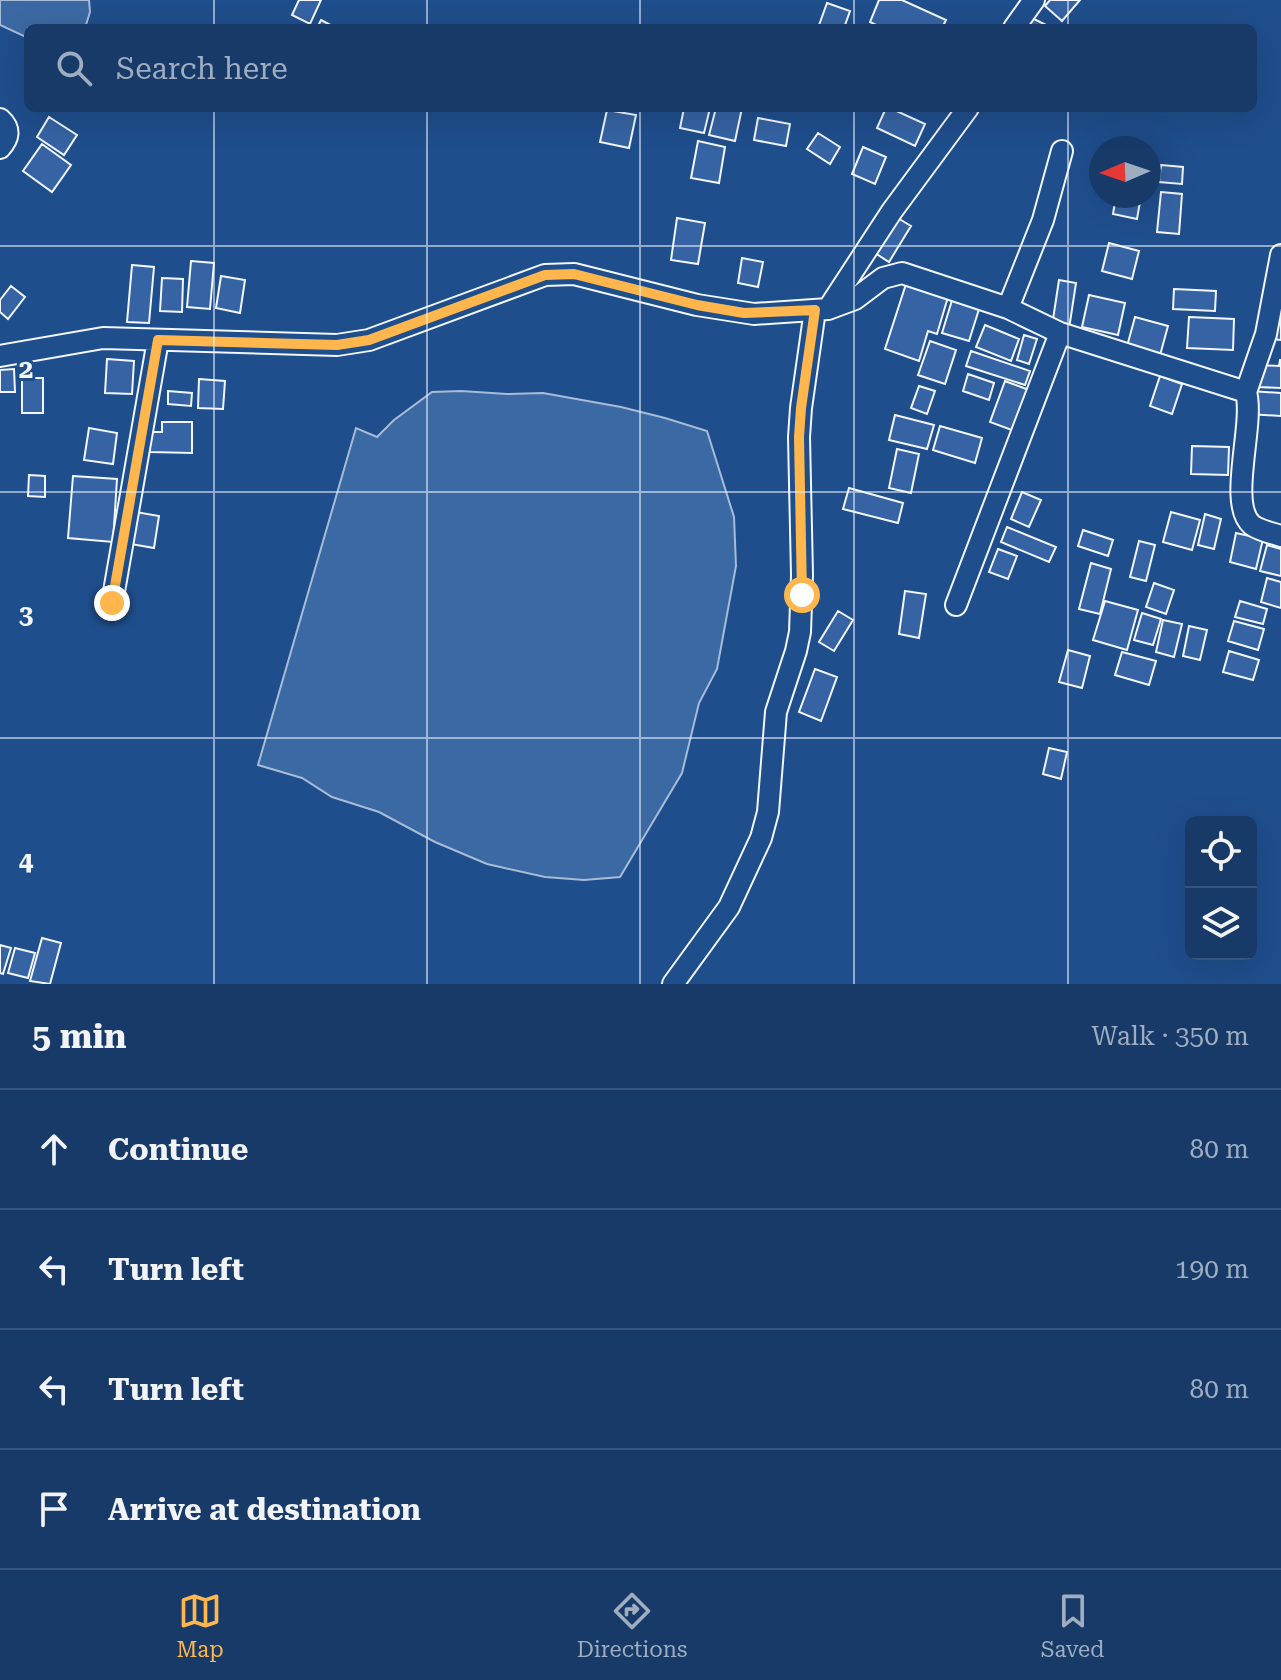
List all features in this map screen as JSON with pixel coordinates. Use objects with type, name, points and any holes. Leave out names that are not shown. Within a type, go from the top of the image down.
[{"type":"street","points":[[1017,24],[1034,0]]},
{"type":"street","points":[[673,984],[729,907],[761,838],[768,812],[776,712],[800,632],[799,437],[801,408],[822,309],[965,112]]},
{"type":"street","points":[[0,119],[7,127],[8,134],[0,148]]},
{"type":"street","points":[[1008,308],[1043,220],[1062,151]]},
{"type":"street","points":[[1281,255],[1266,334],[1246,392],[1248,409],[1241,489],[1242,507],[1247,519],[1255,527],[1281,536]]},
{"type":"street","points":[[2,353],[103,338],[337,345],[369,340],[545,275],[574,274],[697,305],[744,313],[822,309],[855,299],[883,278],[902,273],[1008,308],[1060,333],[1246,392]]},
{"type":"street","points":[[956,605],[1060,333]]},
{"type":"street","points":[[112,603],[158,340]]},
{"type":"water","points":[[0,0],[89,0],[86,24],[24,24],[24,36],[0,25]]},
{"type":"water","points":[[432,392],[543,393],[621,407],[707,431],[734,517],[736,566],[717,669],[699,703],[682,773],[620,877],[584,880],[545,877],[487,864],[435,842],[379,812],[332,797],[302,778],[258,765],[356,428],[377,437]]},
{"type":"building","points":[[299,0],[321,0],[310,24],[292,15]]},
{"type":"building","points":[[879,0],[902,0],[946,20],[944,24],[870,22]]},
{"type":"building","points":[[1050,0],[1080,0],[1062,21],[1045,6]]},
{"type":"building","points":[[827,3],[850,11],[845,24],[819,24]]},
{"type":"building","points":[[1026,15],[1044,24],[1021,24]]},
{"type":"building","points":[[607,112],[636,115],[629,148],[600,142]]},
{"type":"building","points":[[683,112],[709,112],[704,133],[680,128]]},
{"type":"building","points":[[715,112],[741,112],[735,141],[709,135]]},
{"type":"building","points":[[884,112],[899,112],[925,124],[915,146],[877,128]]},
{"type":"building","points":[[49,117],[77,135],[64,155],[37,137]]},
{"type":"building","points":[[758,118],[790,124],[786,146],[754,140]]},
{"type":"building","points":[[818,133],[840,147],[830,164],[807,149]]},
{"type":"building","points":[[698,141],[725,147],[719,183],[691,178]]},
{"type":"building","points":[[42,144],[71,165],[52,192],[23,171]]},
{"type":"building","points":[[863,147],[886,157],[875,184],[852,174]]},
{"type":"building","points":[[1161,165],[1183,167],[1182,184],[1161,182]]},
{"type":"building","points":[[1161,192],[1182,194],[1179,234],[1157,232]]},
{"type":"building","points":[[1114,208],[1139,208],[1137,219],[1113,214]]},
{"type":"building","points":[[896,217],[911,226],[889,262],[875,253]]},
{"type":"building","points":[[677,218],[705,223],[698,264],[671,260]]},
{"type":"building","points":[[1109,243],[1139,251],[1132,279],[1102,271]]},
{"type":"building","points":[[742,258],[763,262],[758,287],[738,283]]},
{"type":"building","points":[[191,261],[214,263],[210,309],[187,307]]},
{"type":"building","points":[[132,265],[154,267],[149,323],[127,322]]},
{"type":"building","points":[[221,276],[245,280],[240,313],[216,308]]},
{"type":"building","points":[[162,278],[183,279],[182,312],[160,311]]},
{"type":"building","points":[[1059,280],[1076,283],[1069,329],[1052,326]]},
{"type":"building","points":[[906,284],[948,297],[937,334],[928,331],[919,361],[885,349]]},
{"type":"building","points":[[11,286],[25,297],[8,319],[0,312],[0,300]]},
{"type":"building","points":[[1174,289],[1216,291],[1215,311],[1173,309]]},
{"type":"building","points":[[1089,295],[1125,303],[1118,335],[1082,327]]},
{"type":"building","points":[[953,297],[980,306],[969,341],[942,333]]},
{"type":"building","points":[[1274,313],[1281,314],[1281,340],[1272,339]]},
{"type":"building","points":[[1135,317],[1168,326],[1159,359],[1126,350]]},
{"type":"building","points":[[1189,317],[1234,319],[1233,350],[1187,348]]},
{"type":"building","points":[[985,325],[1019,339],[1011,361],[976,347]]},
{"type":"building","points":[[1024,335],[1037,339],[1029,364],[1017,360]]},
{"type":"building","points":[[930,341],[956,350],[945,384],[918,375]]},
{"type":"building","points":[[971,351],[1030,371],[1025,385],[966,366]]},
{"type":"building","points":[[107,359],[134,361],[132,394],[105,393]]},
{"type":"building","points":[[1280,360],[1281,388],[1257,387],[1258,365],[1279,366]]},
{"type":"building","points":[[14,369],[15,392],[0,392],[0,370]]},
{"type":"building","points":[[968,374],[994,383],[989,400],[963,391]]},
{"type":"building","points":[[1160,376],[1182,384],[1172,414],[1150,406]]},
{"type":"building","points":[[22,378],[43,378],[43,413],[22,413]]},
{"type":"building","points":[[199,379],[225,381],[223,409],[198,408]]},
{"type":"building","points":[[1005,381],[1032,391],[1017,432],[990,422]]},
{"type":"building","points":[[919,386],[935,391],[927,414],[911,408]]},
{"type":"building","points":[[168,391],[192,393],[191,406],[168,404]]},
{"type":"building","points":[[1250,391],[1281,393],[1281,416],[1248,414]]},
{"type":"building","points":[[895,415],[934,425],[927,449],[889,440]]},
{"type":"building","points":[[162,422],[192,422],[192,453],[150,452],[150,432],[162,432]]},
{"type":"building","points":[[940,426],[982,438],[975,463],[933,450]]},
{"type":"building","points":[[89,428],[117,433],[113,464],[84,460]]},
{"type":"building","points":[[1192,446],[1229,447],[1228,475],[1191,474]]},
{"type":"building","points":[[897,449],[919,454],[911,493],[889,488]]},
{"type":"building","points":[[29,475],[45,476],[45,497],[28,496]]},
{"type":"building","points":[[73,476],[117,479],[113,542],[68,538]]},
{"type":"building","points":[[849,488],[903,503],[898,523],[843,509]]},
{"type":"building","points":[[1022,492],[1041,500],[1029,527],[1011,519]]},
{"type":"building","points":[[130,511],[159,516],[154,548],[125,543]]},
{"type":"building","points":[[1171,512],[1200,520],[1192,550],[1163,542]]},
{"type":"building","points":[[1205,514],[1221,519],[1214,549],[1198,545]]},
{"type":"building","points":[[1007,527],[1056,547],[1049,562],[1001,542]]},
{"type":"building","points":[[1083,530],[1113,540],[1108,556],[1078,546]]},
{"type":"building","points":[[1236,533],[1263,539],[1256,569],[1230,562]]},
{"type":"building","points":[[1139,541],[1155,545],[1146,581],[1130,577]]},
{"type":"building","points":[[1267,545],[1281,549],[1281,576],[1260,571]]},
{"type":"building","points":[[998,549],[1017,556],[1008,579],[989,572]]},
{"type":"building","points":[[1091,563],[1111,569],[1100,614],[1079,609]]},
{"type":"building","points":[[1267,578],[1281,582],[1281,608],[1261,602]]},
{"type":"building","points":[[1154,583],[1174,590],[1166,614],[1146,607]]},
{"type":"building","points":[[905,591],[926,594],[919,638],[899,634]]},
{"type":"building","points":[[1105,601],[1138,610],[1127,650],[1093,640]]},
{"type":"building","points":[[1240,601],[1267,609],[1263,624],[1235,617]]},
{"type":"building","points":[[838,611],[853,620],[834,651],[819,642]]},
{"type":"building","points":[[1142,613],[1161,619],[1153,645],[1134,640]]},
{"type":"building","points":[[1163,620],[1182,624],[1174,657],[1156,652]]},
{"type":"building","points":[[1234,621],[1264,629],[1258,650],[1228,641]]},
{"type":"building","points":[[1189,626],[1207,630],[1200,660],[1183,656]]},
{"type":"building","points":[[1068,650],[1090,656],[1082,688],[1059,682]]},
{"type":"building","points":[[1229,651],[1259,660],[1253,680],[1223,672]]},
{"type":"building","points":[[1122,652],[1156,661],[1149,685],[1115,675]]},
{"type":"building","points":[[815,669],[837,677],[821,721],[799,712]]},
{"type":"building","points":[[1049,748],[1067,752],[1061,779],[1043,774]]},
{"type":"building","points":[[42,938],[61,943],[50,984],[30,981]]},
{"type":"building","points":[[0,945],[11,948],[3,974],[0,973]]},
{"type":"building","points":[[15,948],[35,953],[28,978],[8,973]]},
{"type":"route","points":[[112,603],[158,340],[337,345],[369,340],[545,275],[574,274],[697,305],[744,313],[815,310],[799,437],[802,595]]}]
